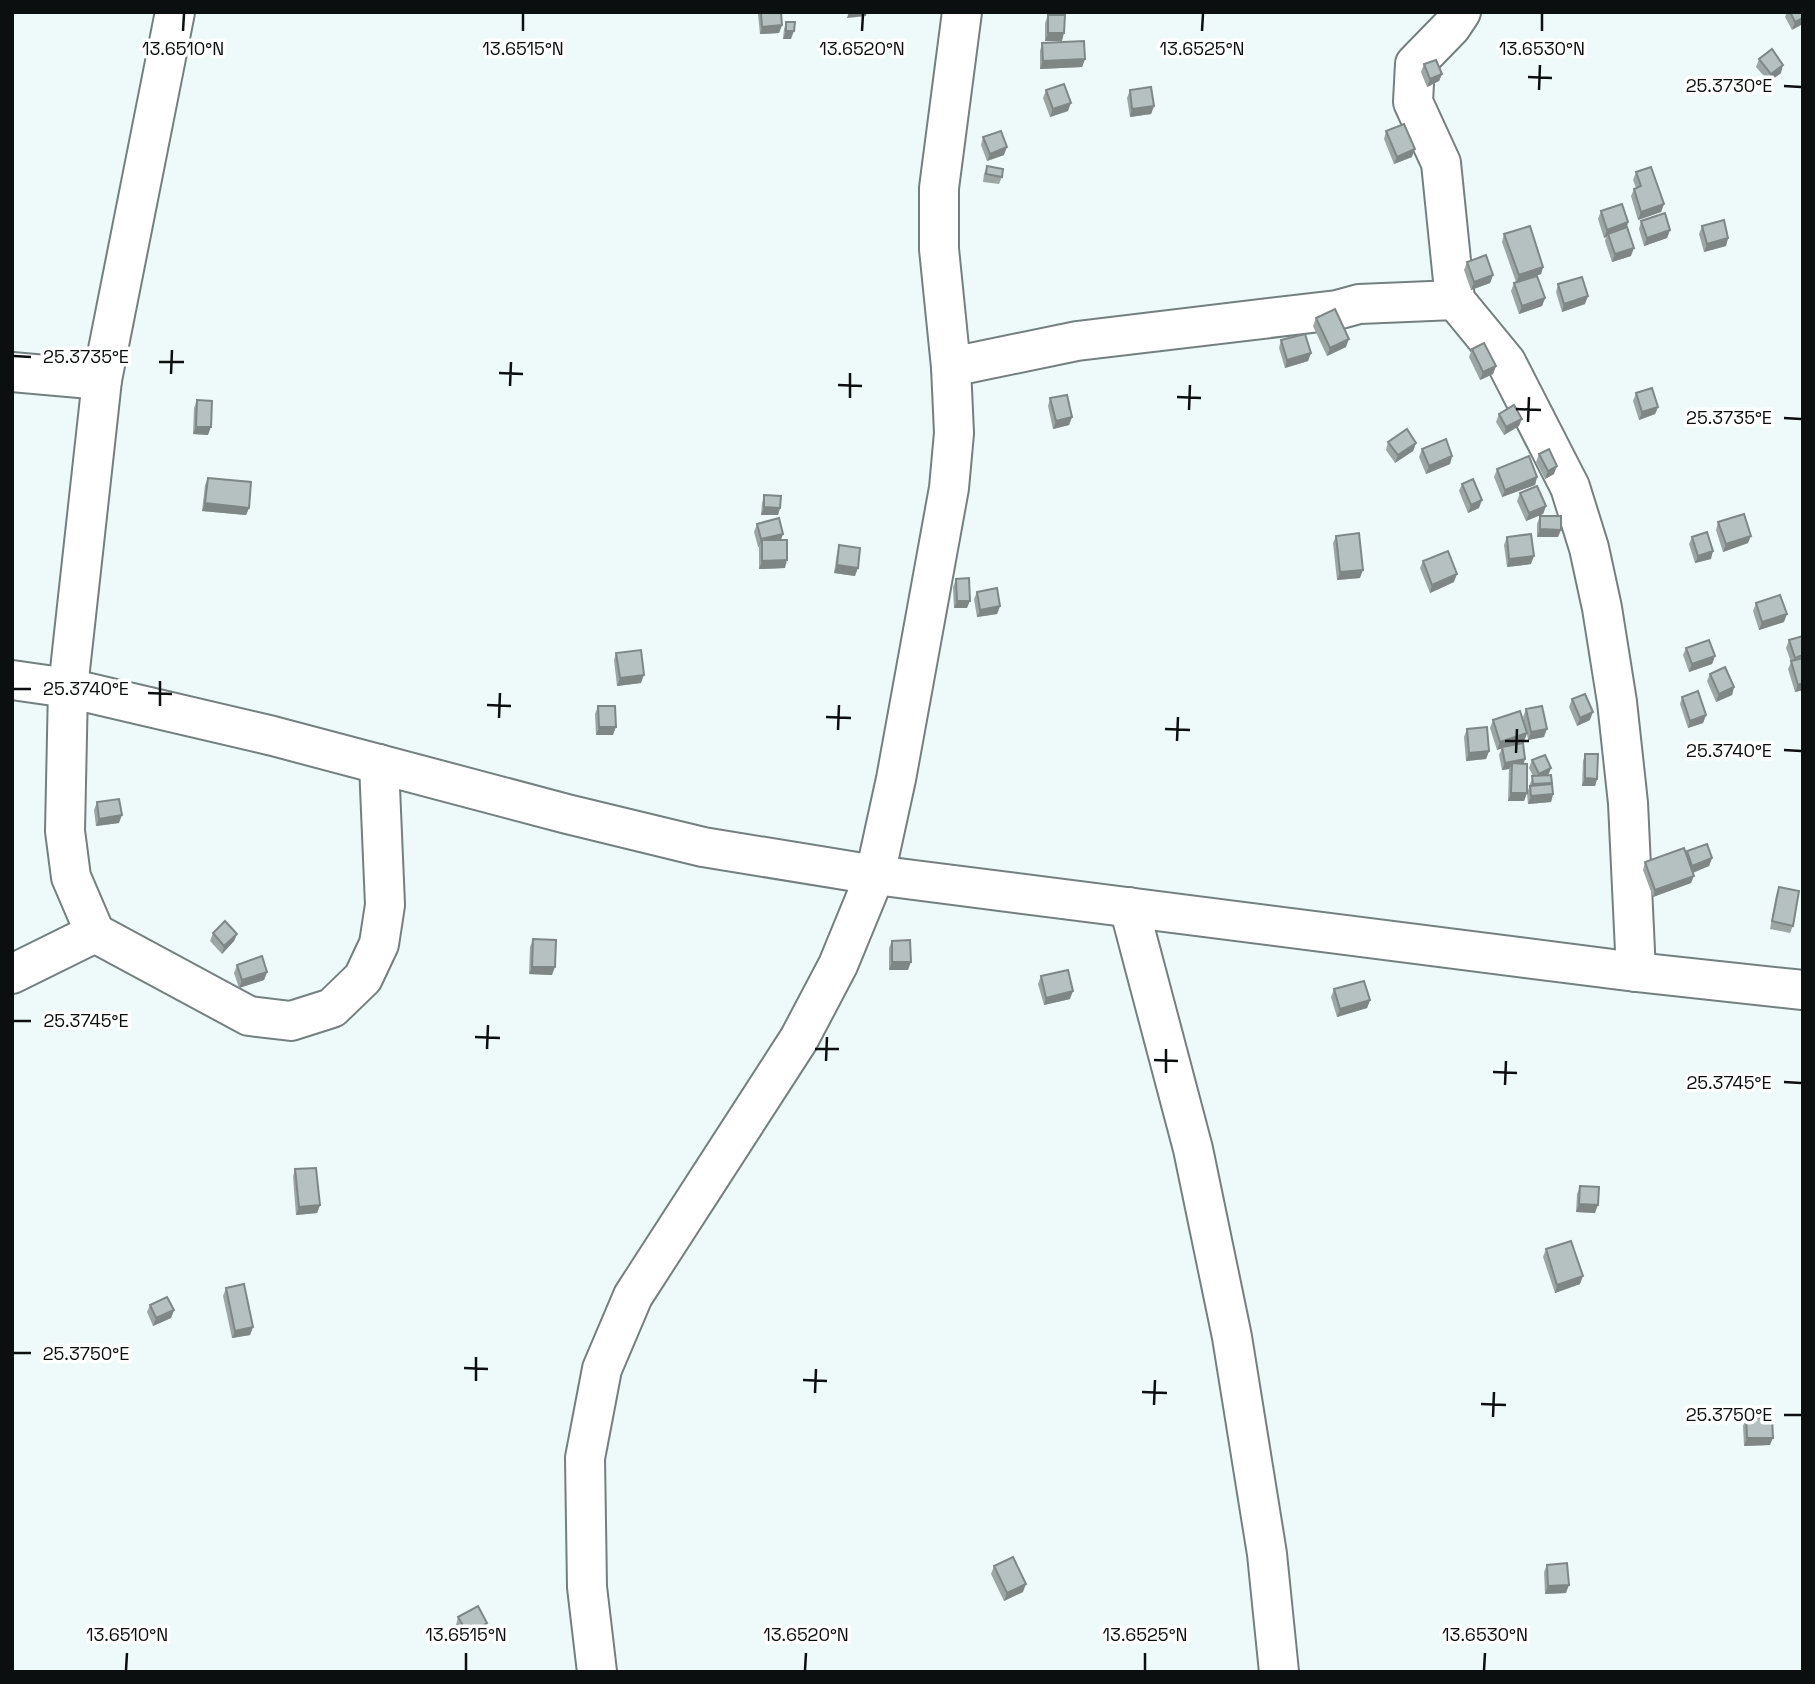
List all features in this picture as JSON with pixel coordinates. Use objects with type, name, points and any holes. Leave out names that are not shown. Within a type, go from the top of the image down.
[{"type":"street","points":[[175,12],[102,380],[68,688],[65,831],[71,877],[95,933],[249,1016],[291,1021],[332,1008],[363,978],[379,944],[385,905],[379,764]]},
{"type":"street","points":[[597,1672],[587,1587],[585,1458],[602,1369],[634,1296],[799,1040],[838,965],[875,875],[896,779],[949,488],[954,433],[951,367],[939,249],[939,188],[962,12]]},
{"type":"street","points":[[1461,12],[1451,27],[1415,64],[1413,102],[1441,163],[1455,300],[1506,362],[1570,487],[1589,548],[1617,702],[1627,791],[1636,972]]},
{"type":"street","points":[[951,367],[1077,341],[1337,310],[1359,304],[1455,300]]},
{"type":"street","points":[[12,372],[102,380]]},
{"type":"street","points":[[12,680],[68,688],[703,847],[875,875],[1636,972],[1803,990]]},
{"type":"street","points":[[1129,907],[1194,1149],[1232,1337],[1267,1554],[1279,1672]]},
{"type":"street","points":[[12,974],[95,933]]},
{"type":"building","points":[[761,12],[781,12],[782,25],[762,27]]},
{"type":"building","points":[[1790,12],[1803,12],[1803,18],[1795,22]]},
{"type":"building","points":[[1048,15],[1065,15],[1064,33],[1048,33]]},
{"type":"building","points":[[786,22],[795,22],[794,31],[786,31]]},
{"type":"building","points":[[1084,41],[1085,59],[1043,61],[1042,43]]},
{"type":"building","points":[[1772,49],[1783,65],[1771,74],[1759,59]]},
{"type":"building","points":[[1436,60],[1442,74],[1430,79],[1424,64]]},
{"type":"building","points":[[1064,84],[1071,103],[1053,109],[1046,90]]},
{"type":"building","points":[[1151,87],[1154,106],[1132,109],[1130,90]]},
{"type":"building","points":[[1404,124],[1415,149],[1397,157],[1386,131]]},
{"type":"building","points":[[1001,131],[1007,147],[990,154],[983,137]]},
{"type":"building","points":[[987,166],[1003,169],[1002,177],[986,174]]},
{"type":"building","points":[[1651,167],[1664,204],[1641,212],[1634,189],[1641,186],[1636,172]]},
{"type":"building","points":[[1622,204],[1628,222],[1607,230],[1601,211]]},
{"type":"building","points":[[1665,213],[1670,230],[1647,238],[1641,221]]},
{"type":"building","points":[[1724,220],[1728,238],[1707,244],[1702,226]]},
{"type":"building","points":[[1530,226],[1543,267],[1519,275],[1504,234]]},
{"type":"building","points":[[1627,227],[1634,248],[1615,254],[1608,234]]},
{"type":"building","points":[[1486,255],[1493,275],[1474,282],[1467,262]]},
{"type":"building","points":[[1537,276],[1545,298],[1522,306],[1514,283]]},
{"type":"building","points":[[1582,277],[1588,296],[1564,304],[1558,284]]},
{"type":"building","points":[[1335,309],[1349,339],[1330,348],[1316,318]]},
{"type":"building","points":[[1305,334],[1311,353],[1287,360],[1281,340]]},
{"type":"building","points":[[1484,343],[1496,366],[1483,372],[1472,349]]},
{"type":"building","points":[[1652,388],[1658,407],[1642,412],[1636,393]]},
{"type":"building","points":[[1067,395],[1072,417],[1056,421],[1050,398]]},
{"type":"building","points":[[197,400],[212,401],[211,427],[196,427]]},
{"type":"building","points":[[1514,405],[1522,419],[1506,427],[1499,414]]},
{"type":"building","points":[[1407,429],[1416,443],[1398,455],[1388,442]]},
{"type":"building","points":[[1446,439],[1452,456],[1429,466],[1422,449]]},
{"type":"building","points":[[1549,449],[1557,466],[1548,471],[1539,454]]},
{"type":"building","points":[[1529,456],[1537,477],[1505,490],[1497,469]]},
{"type":"building","points":[[208,478],[251,482],[249,508],[205,503]]},
{"type":"building","points":[[1473,479],[1482,500],[1471,505],[1462,484]]},
{"type":"building","points":[[1537,486],[1546,506],[1529,513],[1520,493]]},
{"type":"building","points":[[764,495],[781,496],[780,508],[764,507]]},
{"type":"building","points":[[1744,514],[1751,536],[1726,544],[1718,522]]},
{"type":"building","points":[[1540,516],[1561,516],[1561,530],[1540,529]]},
{"type":"building","points":[[779,518],[783,534],[761,539],[757,524]]},
{"type":"building","points":[[1707,532],[1713,551],[1698,556],[1692,537]]},
{"type":"building","points":[[1359,533],[1363,570],[1340,572],[1336,536]]},
{"type":"building","points":[[1531,534],[1534,556],[1509,559],[1507,537]]},
{"type":"building","points":[[762,540],[787,540],[787,560],[762,561]]},
{"type":"building","points":[[839,545],[860,548],[858,568],[837,565]]},
{"type":"building","points":[[1448,551],[1457,574],[1432,585],[1423,561]]},
{"type":"building","points":[[969,578],[970,601],[957,601],[956,579]]},
{"type":"building","points":[[997,588],[1000,606],[980,610],[977,592]]},
{"type":"building","points":[[1780,595],[1787,614],[1762,622],[1756,603]]},
{"type":"building","points":[[1803,636],[1803,655],[1795,658],[1789,640]]},
{"type":"building","points":[[1709,640],[1715,656],[1692,664],[1686,648]]},
{"type":"building","points":[[641,650],[644,675],[620,678],[616,653]]},
{"type":"building","points":[[1803,658],[1803,683],[1798,685],[1791,661]]},
{"type":"building","points":[[1725,667],[1734,687],[1719,694],[1710,674]]},
{"type":"building","points":[[1698,691],[1706,715],[1690,721],[1682,697]]},
{"type":"building","points":[[1585,694],[1593,712],[1580,718],[1572,699]]},
{"type":"building","points":[[598,706],[615,706],[616,727],[599,727]]},
{"type":"building","points":[[1542,706],[1547,729],[1531,732],[1526,709]]},
{"type":"building","points":[[1520,711],[1527,733],[1500,742],[1493,720]]},
{"type":"building","points":[[1487,727],[1489,751],[1469,753],[1467,729]]},
{"type":"building","points":[[1523,743],[1525,759],[1505,763],[1502,747]]},
{"type":"building","points":[[1585,754],[1598,754],[1597,779],[1585,778]]},
{"type":"building","points":[[1545,755],[1551,768],[1539,774],[1532,760]]},
{"type":"building","points":[[1512,763],[1527,764],[1527,793],[1511,793]]},
{"type":"building","points":[[1551,775],[1552,783],[1533,784],[1532,776]]},
{"type":"building","points":[[1552,784],[1553,794],[1531,796],[1530,786]]},
{"type":"building","points":[[119,799],[122,815],[99,819],[97,802]]},
{"type":"building","points":[[1707,844],[1712,858],[1692,866],[1687,851]]},
{"type":"building","points":[[1684,848],[1694,876],[1655,890],[1645,862]]},
{"type":"building","points":[[1779,887],[1799,891],[1793,926],[1772,921]]},
{"type":"building","points":[[225,921],[237,934],[224,946],[213,933]]},
{"type":"building","points":[[533,939],[556,940],[555,967],[532,967]]},
{"type":"building","points":[[910,940],[911,962],[892,962],[892,941]]},
{"type":"building","points":[[262,956],[267,972],[242,980],[237,965]]},
{"type":"building","points":[[1068,970],[1073,991],[1046,998],[1041,976]]},
{"type":"building","points":[[1364,981],[1370,1000],[1340,1009],[1334,989]]},
{"type":"building","points":[[316,1168],[320,1205],[299,1207],[295,1169]]},
{"type":"building","points":[[1580,1186],[1599,1187],[1598,1205],[1579,1204]]},
{"type":"building","points":[[1571,1241],[1583,1276],[1557,1285],[1546,1249]]},
{"type":"building","points":[[244,1284],[253,1327],[235,1331],[226,1288]]},
{"type":"building","points":[[167,1297],[174,1310],[156,1318],[150,1305]]},
{"type":"building","points":[[1772,1417],[1773,1438],[1747,1438],[1746,1418]]},
{"type":"building","points":[[1013,1557],[1026,1584],[1007,1593],[994,1566]]},
{"type":"building","points":[[1567,1563],[1569,1585],[1548,1586],[1547,1565]]},
{"type":"building","points":[[478,1606],[487,1623],[468,1634],[458,1617]]}]
